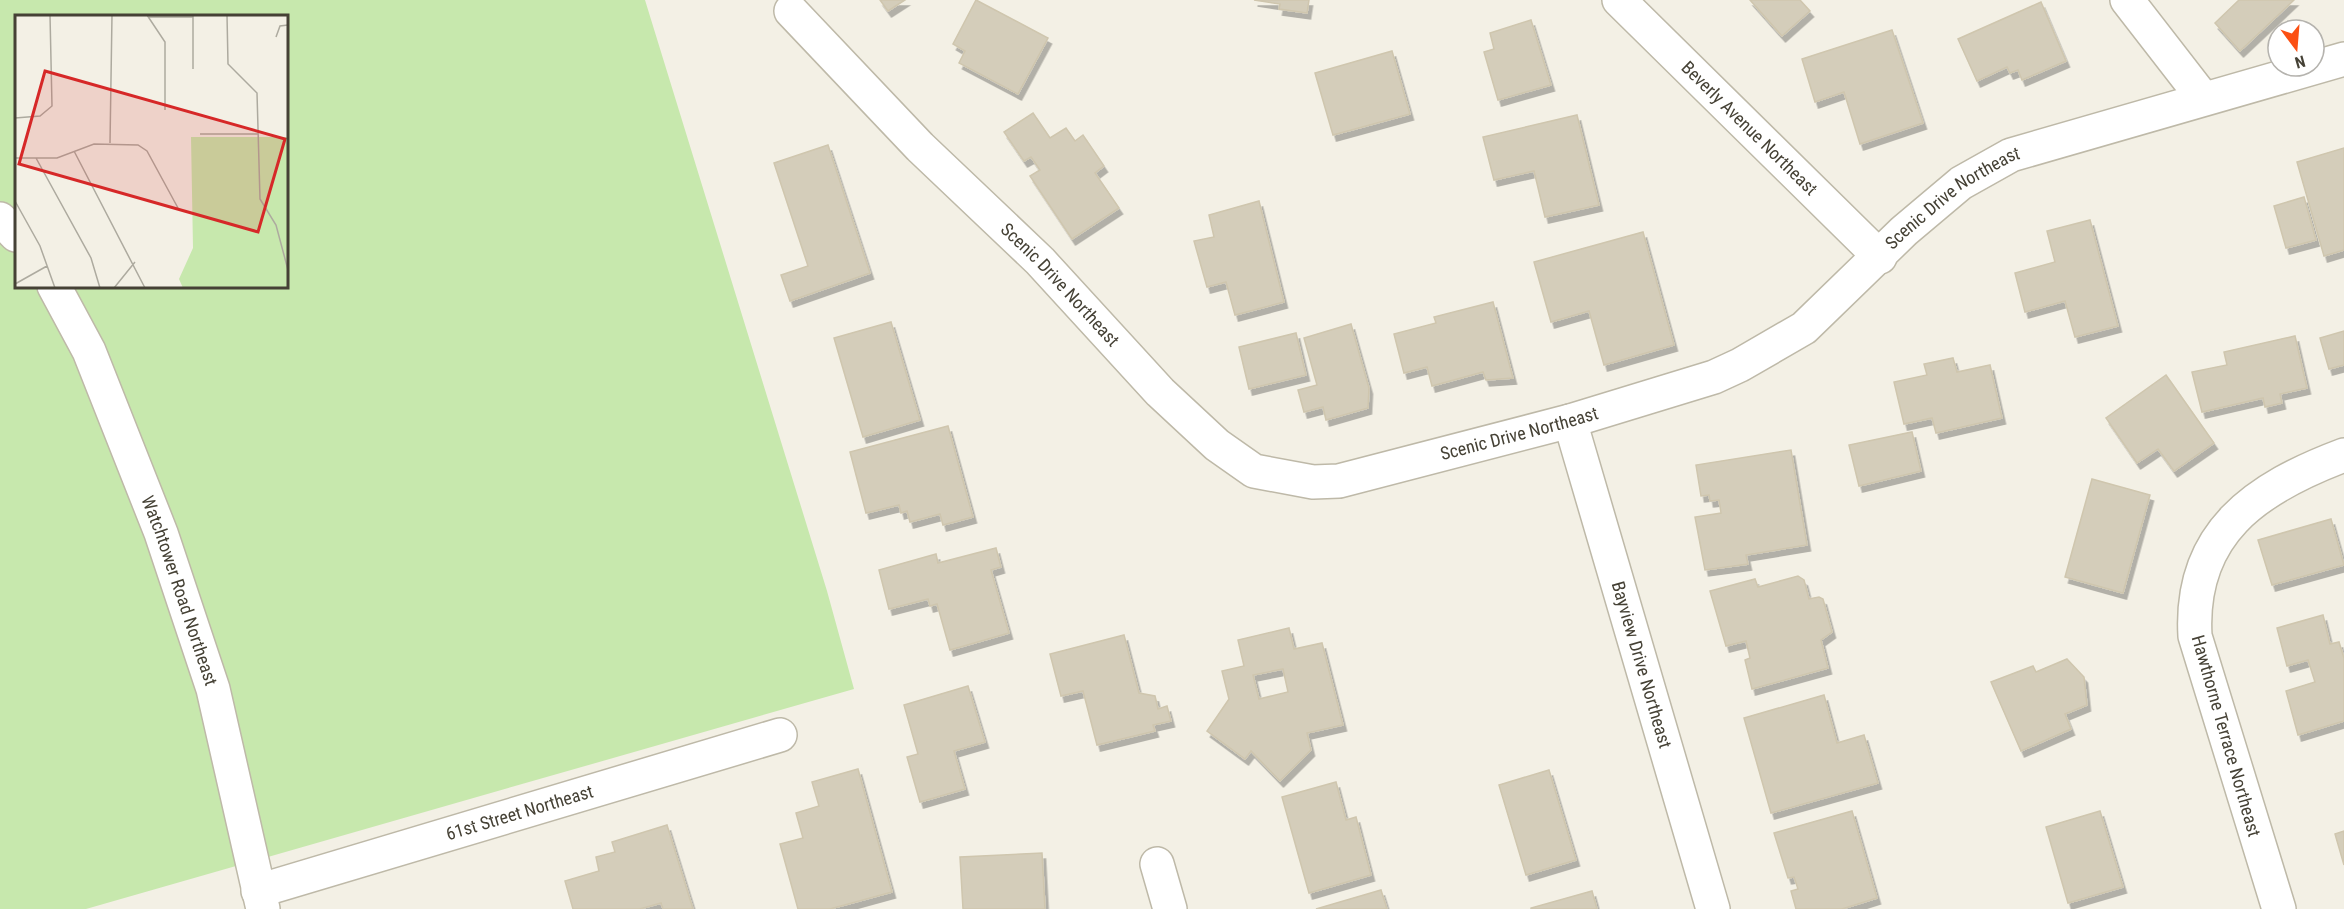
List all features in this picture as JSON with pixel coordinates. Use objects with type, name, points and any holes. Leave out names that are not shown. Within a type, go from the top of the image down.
[{"type":"street","name":"Beverly Avenue Northeast","points":[[1619,0],[1880,257]]},
{"type":"street","points":[[2127,0],[2203,98]]},
{"type":"street","name":"Scenic Drive Northeast","points":[[791,12],[920,147],[1040,261],[1160,392],[1216,445],[1254,471],[1313,482],[1339,481],[1570,421],[1714,377],[1740,365],[1804,328],[1880,257],[1904,231],[1961,183],[2011,155],[2344,59]]},
{"type":"street","points":[[0,219],[15,234]]},
{"type":"street","name":"Watchtower Road Northeast","points":[[55,288],[89,351],[161,532],[213,689],[260,900]]},
{"type":"street","name":"Bayview Drive Northeast","points":[[1570,421],[1713,909]]},
{"type":"street","name":"Hawthorne Terrace Northeast","points":[[2279,909],[2195,636],[2193,607],[2197,587],[2212,545],[2238,513],[2272,488],[2344,455]]},
{"type":"street","name":"61st Street Northeast","points":[[260,900],[780,735]]},
{"type":"street","points":[[1157,864],[1170,909]]},
{"type":"green space","points":[[0,0],[645,0],[827,591],[854,689],[86,909],[0,909]]},
{"type":"building","points":[[880,0],[905,0],[888,11]]},
{"type":"building","points":[[976,0],[1048,38],[1018,94],[959,63],[965,51],[953,44]]},
{"type":"building","points":[[1254,0],[1309,0],[1307,13],[1279,9],[1280,4]]},
{"type":"building","points":[[1750,0],[1800,0],[1810,11],[1782,36]]},
{"type":"building","points":[[2239,0],[2294,0],[2275,18],[2266,18],[2266,26],[2240,51],[2215,23]]},
{"type":"building","points":[[2041,2],[2066,61],[2022,80],[2018,70],[2010,73],[2007,67],[1977,81],[1958,39]]},
{"type":"building","points":[[1531,20],[1551,85],[1498,100],[1484,52],[1494,49],[1490,33]]},
{"type":"building","points":[[1892,30],[1923,123],[1860,144],[1844,92],[1815,102],[1802,59]]},
{"type":"building","points":[[1392,51],[1410,114],[1333,135],[1315,73]]},
{"type":"building","points":[[1033,113],[1050,138],[1066,128],[1075,141],[1083,135],[1104,166],[1095,173],[1119,208],[1072,239],[1030,176],[1040,170],[1031,157],[1024,161],[1004,132]]},
{"type":"building","points":[[1577,115],[1599,205],[1545,217],[1534,171],[1494,180],[1483,137]]},
{"type":"building","points":[[828,145],[870,273],[790,301],[781,275],[808,266],[774,163]]},
{"type":"building","points":[[2344,148],[2344,250],[2324,256],[2297,162]]},
{"type":"building","points":[[2304,197],[2316,240],[2286,248],[2274,206]]},
{"type":"building","points":[[1259,201],[1284,302],[1235,315],[1226,282],[1207,287],[1194,241],[1214,237],[1209,215]]},
{"type":"building","points":[[2090,220],[2118,326],[2075,337],[2065,301],[2025,312],[2015,273],[2055,262],[2047,231]]},
{"type":"building","points":[[1643,232],[1674,345],[1604,365],[1589,311],[1551,322],[1534,262]]},
{"type":"building","points":[[1493,302],[1513,378],[1486,380],[1483,372],[1432,386],[1427,367],[1404,373],[1394,334],[1436,323],[1434,317]]},
{"type":"building","points":[[891,322],[920,420],[863,437],[834,338]]},
{"type":"building","points":[[1351,324],[1369,388],[1368,408],[1326,420],[1323,407],[1304,412],[1298,390],[1317,385],[1304,338]]},
{"type":"building","points":[[2344,331],[2344,365],[2329,369],[2320,338]]},
{"type":"building","points":[[1296,333],[1306,375],[1249,389],[1239,347]]},
{"type":"building","points":[[2295,336],[2307,388],[2280,394],[2282,403],[2265,407],[2263,398],[2202,412],[2192,372],[2227,365],[2224,352]]},
{"type":"building","points":[[1953,358],[1957,372],[1990,365],[2002,418],[1936,433],[1932,418],[1904,424],[1894,382],[1927,375],[1924,364]]},
{"type":"building","points":[[2166,375],[2214,443],[2174,471],[2158,449],[2137,463],[2106,418]]},
{"type":"building","points":[[948,426],[973,517],[943,525],[940,514],[910,522],[907,511],[901,513],[899,505],[866,513],[850,452]]},
{"type":"building","points":[[1912,432],[1921,471],[1859,486],[1849,445]]},
{"type":"building","points":[[1791,450],[1807,545],[1746,555],[1748,564],[1705,570],[1695,517],[1721,513],[1719,500],[1710,501],[1709,495],[1701,496],[1696,465]]},
{"type":"building","points":[[2092,479],[2150,495],[2123,593],[2065,577]]},
{"type":"building","points":[[2331,519],[2344,565],[2272,585],[2258,540]]},
{"type":"building","points":[[996,548],[1001,567],[991,570],[1009,633],[950,650],[937,604],[930,606],[928,599],[889,609],[879,570],[936,554],[938,563]]},
{"type":"building","points":[[1798,576],[1804,580],[1809,599],[1819,597],[1823,599],[1832,632],[1821,640],[1828,668],[1752,689],[1745,660],[1750,658],[1746,641],[1726,646],[1710,591],[1755,579],[1758,587]]},
{"type":"building","points":[[2323,615],[2330,644],[2339,642],[2344,658],[2344,721],[2298,735],[2286,691],[2315,682],[2308,660],[2287,666],[2277,628]]},
{"type":"building","points":[[1289,628],[1294,649],[1322,643],[1343,725],[1307,733],[1311,750],[1280,781],[1251,751],[1245,759],[1207,731],[1229,699],[1222,671],[1244,666],[1238,640]],"holes":[[[1283,669],[1288,692],[1259,699],[1253,675]]]},
{"type":"building","points":[[1124,635],[1139,693],[1155,696],[1158,709],[1167,706],[1171,721],[1153,725],[1155,731],[1097,745],[1083,691],[1061,696],[1050,654]]},
{"type":"building","points":[[2067,659],[2084,677],[2087,705],[2065,714],[2071,729],[2021,751],[1991,682],[2033,666],[2036,672]]},
{"type":"building","points":[[968,686],[985,742],[954,751],[965,789],[920,802],[907,757],[918,754],[904,705]]},
{"type":"building","points":[[1824,695],[1837,743],[1864,735],[1878,783],[1771,813],[1744,718]]},
{"type":"building","points":[[858,769],[892,892],[830,909],[798,909],[780,844],[803,838],[796,813],[819,806],[812,782]]},
{"type":"building","points":[[1549,770],[1576,860],[1526,875],[1499,785]]},
{"type":"building","points":[[1336,782],[1346,820],[1356,817],[1371,875],[1309,893],[1282,797]]},
{"type":"building","points":[[1852,811],[1877,898],[1842,909],[1796,909],[1791,891],[1798,889],[1794,877],[1788,878],[1774,833]]},
{"type":"building","points":[[2100,811],[2123,887],[2068,903],[2046,827]]},
{"type":"building","points":[[667,825],[693,909],[663,909],[661,903],[640,909],[573,909],[565,881],[599,871],[596,857],[615,852],[612,842]]},
{"type":"building","points":[[2344,831],[2344,865],[2335,834]]},
{"type":"building","points":[[1042,853],[1045,909],[963,909],[960,857]]},
{"type":"building","points":[[1381,890],[1387,909],[1316,909]]},
{"type":"building","points":[[1592,891],[1597,909],[1531,909],[1531,908]]}]
